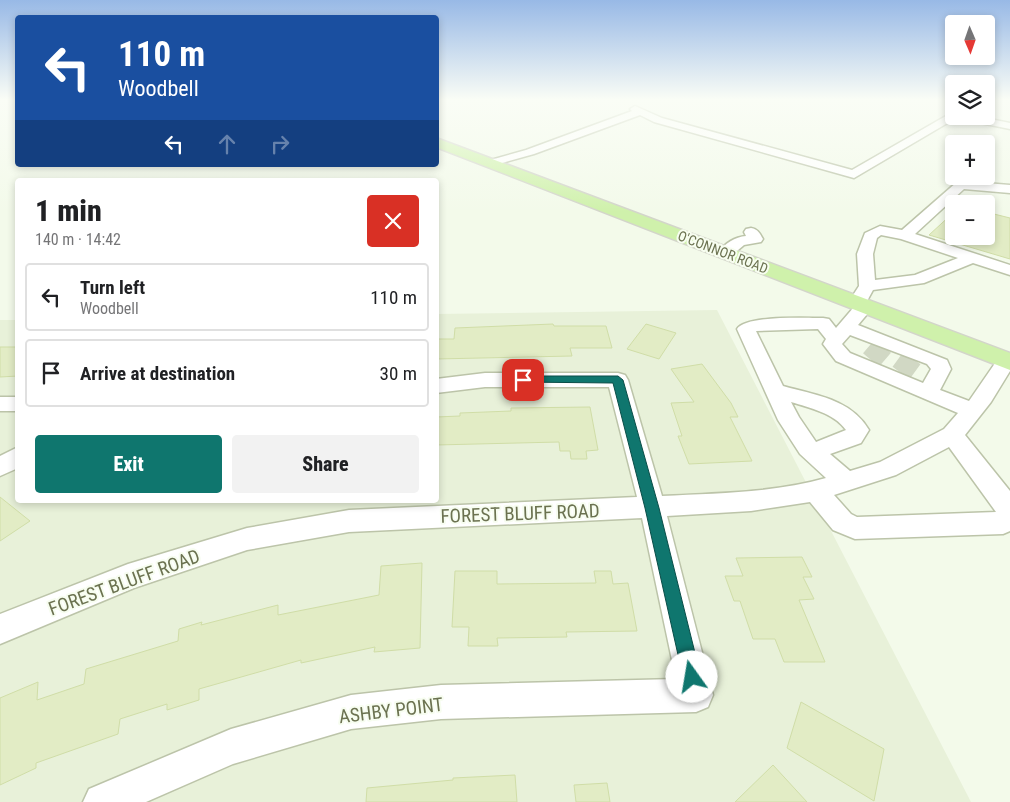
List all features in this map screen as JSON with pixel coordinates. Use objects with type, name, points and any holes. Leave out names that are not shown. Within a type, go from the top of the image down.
[{"type":"main road","name":"O'CONNOR ROAD","points":[[439,143],[726,253],[863,299],[1008,361]]},
{"type":"street","points":[[490,163],[530,152],[570,136]]},
{"type":"street","points":[[719,136],[854,174],[918,136]]},
{"type":"street","points":[[514,172],[532,166]]},
{"type":"street","points":[[905,235],[961,185],[969,184],[1010,189]]},
{"type":"street","points":[[928,393],[941,369],[940,364],[934,360],[906,366],[876,354],[843,357],[832,344],[863,299],[865,254],[870,236],[880,230],[905,235],[1010,270]]},
{"type":"street","points":[[726,253],[740,240],[756,240],[751,232]]},
{"type":"street","points":[[863,299],[918,280],[972,258]]},
{"type":"street","points":[[846,482],[812,452],[789,420],[746,329],[754,326],[823,323],[876,354],[906,366],[928,393],[972,411]]},
{"type":"street","name":"FOREST BLUFF ROAD","points":[[0,629],[128,577],[247,539],[349,521],[652,508],[751,501],[815,490],[846,482],[888,469],[952,435],[1008,361]]},
{"type":"street","points":[[439,386],[485,380],[618,380],[652,508]]},
{"type":"street","points":[[776,392],[816,403],[844,414],[854,422],[858,430],[853,437],[812,452]]},
{"type":"street","points":[[0,404],[15,404]]},
{"type":"street","points":[[815,490],[842,522],[855,528],[1003,522],[1010,511],[952,435]]},
{"type":"street","points":[[0,467],[15,458]]},
{"type":"street","name":"ASHBY POINT","points":[[102,802],[231,748],[351,712],[441,702],[696,696],[652,508]]},
{"type":"shaded area","points":[[717,310],[971,802],[0,802],[0,320],[15,320],[15,503],[439,503],[439,314]]},
{"type":"building","points":[[995,214],[1010,218],[1010,259],[963,245],[995,245]]},
{"type":"building","points":[[945,220],[945,240],[929,235]]},
{"type":"building","points":[[553,324],[554,326],[606,326],[612,348],[570,348],[572,356],[439,359],[439,339],[454,339],[455,328]]},
{"type":"building","points":[[646,324],[676,333],[659,359],[627,349]]},
{"type":"building","points":[[0,347],[15,347],[15,376],[0,377]]},
{"type":"building","points":[[702,364],[731,403],[738,417],[730,417],[752,461],[689,464],[678,436],[682,436],[671,403],[694,402],[671,369]]},
{"type":"building","points":[[590,407],[598,450],[586,451],[587,459],[571,459],[570,451],[560,451],[559,442],[439,445],[439,417],[460,416],[460,413],[511,411],[511,408]]},
{"type":"building","points":[[0,497],[30,521],[0,541]]},
{"type":"building","points":[[802,557],[812,577],[803,577],[814,599],[799,600],[825,662],[784,662],[775,639],[753,639],[740,601],[734,601],[725,576],[743,576],[736,558]]},
{"type":"building","points":[[422,563],[420,648],[374,652],[375,647],[301,663],[301,660],[199,689],[199,700],[167,710],[167,704],[120,719],[118,734],[36,763],[36,768],[0,785],[0,698],[38,682],[37,700],[84,684],[86,669],[178,641],[179,629],[202,622],[201,625],[278,605],[278,615],[379,595],[381,566]]},
{"type":"building","points":[[455,571],[497,571],[497,584],[596,583],[594,571],[611,571],[613,584],[628,583],[637,631],[566,632],[567,637],[497,638],[498,646],[468,646],[469,627],[452,627]]},
{"type":"building","points":[[801,702],[884,749],[874,801],[787,748]]},
{"type":"building","points":[[773,765],[807,802],[735,802]]},
{"type":"building","points":[[515,775],[517,802],[366,802],[367,788],[453,780],[453,778]]},
{"type":"building","points":[[607,783],[610,802],[576,802],[574,785]]},
{"type":"tunnel","points":[[871,360],[883,346]]},
{"type":"tunnel","points":[[901,373],[912,358]]},
{"type":"route","points":[[523,380],[618,380],[652,508],[692,677]]}]
